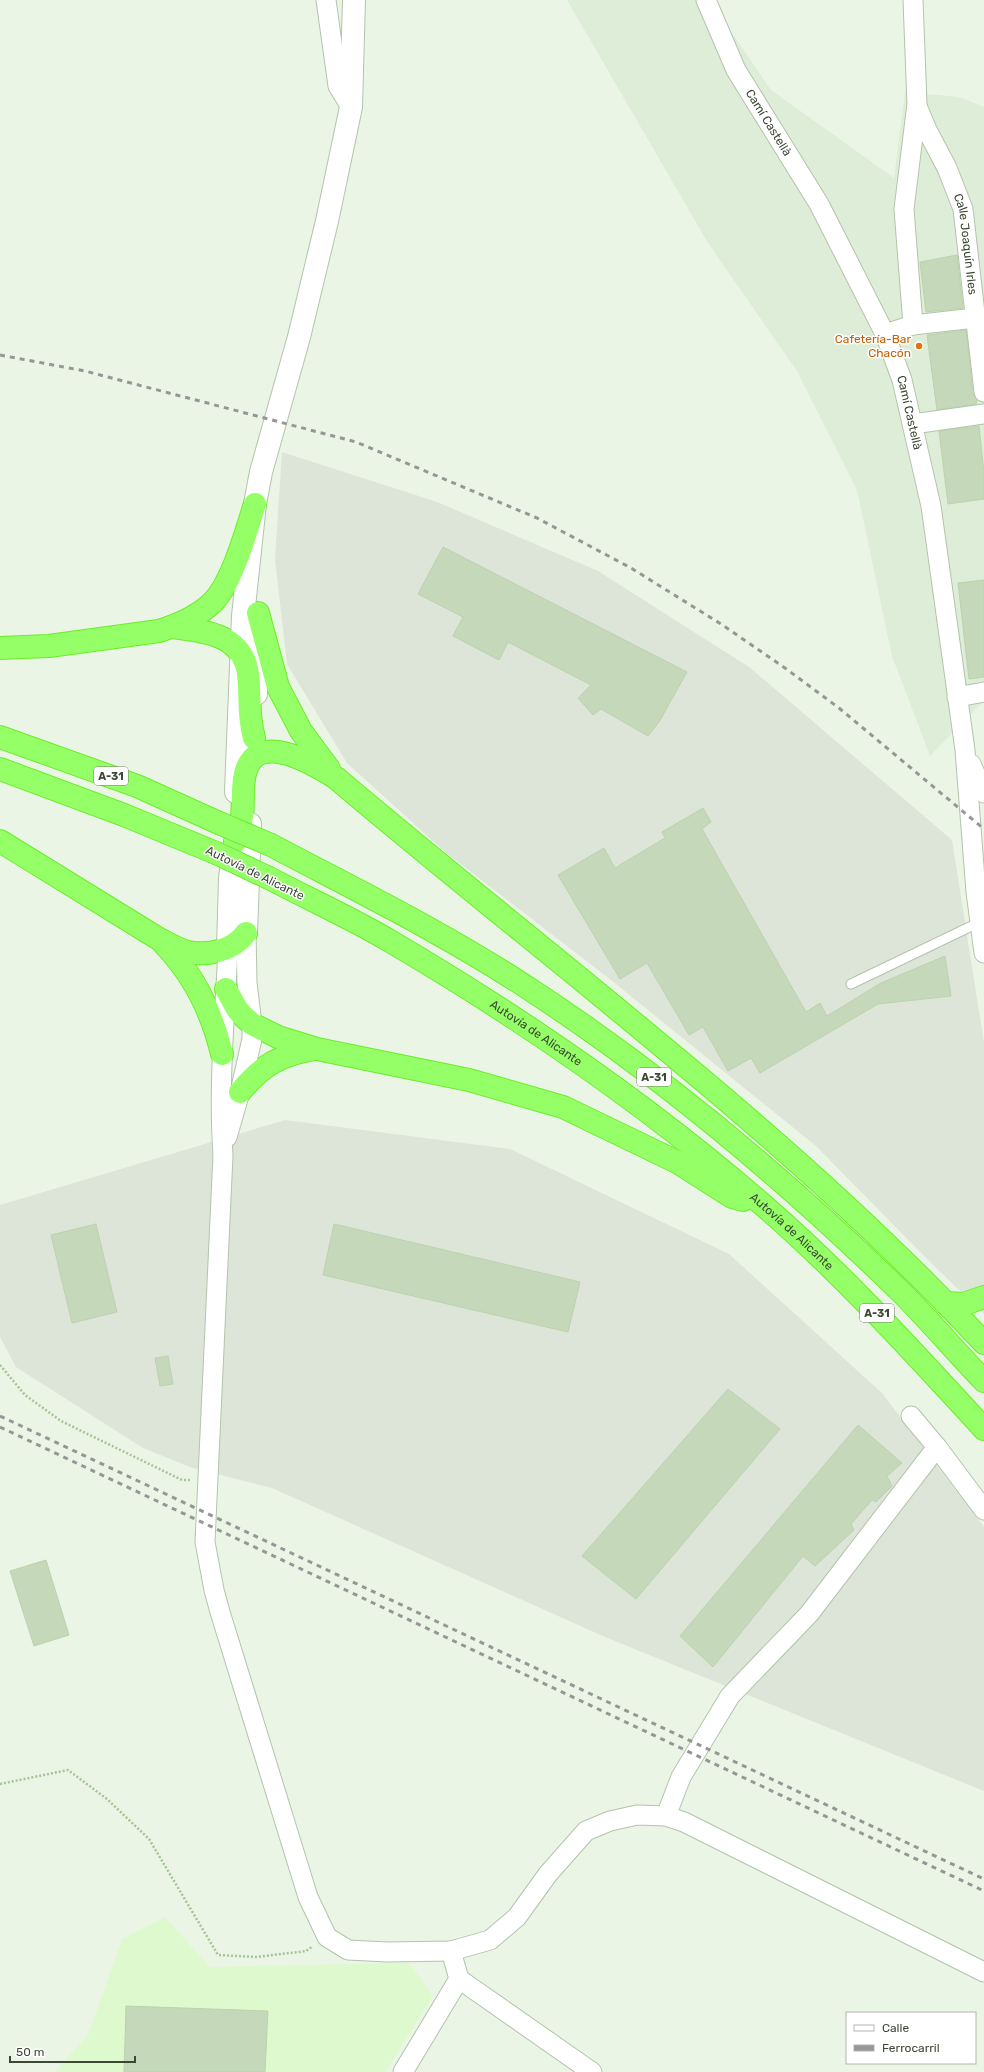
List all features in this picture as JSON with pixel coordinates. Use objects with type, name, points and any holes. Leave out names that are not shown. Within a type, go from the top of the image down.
[{"type":"highway","points":[[0,648],[49,646],[130,636],[172,627],[203,610],[213,601],[223,587],[241,546],[255,504]]},
{"type":"highway","points":[[258,613],[270,663],[287,706],[301,731],[336,778]]},
{"type":"highway","points":[[172,627],[211,633],[229,642],[241,653],[245,659],[248,675],[248,710],[254,738]]},
{"type":"highway","name":"A-31","points":[[0,737],[137,786],[270,845],[405,915],[530,989],[653,1076],[767,1167],[902,1293],[984,1381]]},
{"type":"highway","points":[[235,842],[242,815],[246,770],[252,759],[268,752],[284,753],[300,757],[336,778],[751,1122],[894,1250],[984,1343]]},
{"type":"highway","name":"Autovía de Alicante","points":[[0,769],[124,815],[216,853],[268,878],[389,940],[513,1019],[634,1101],[763,1205],[876,1312],[984,1428]]},
{"type":"highway","points":[[0,840],[159,939],[184,951],[219,951],[241,939],[246,933]]},
{"type":"highway","points":[[159,939],[176,957],[202,998],[215,1026],[222,1054]]},
{"type":"highway","points":[[226,988],[237,1009],[252,1024],[278,1037],[317,1049],[469,1080],[563,1107],[677,1162],[732,1197],[763,1205]]},
{"type":"highway","points":[[240,1092],[258,1072],[278,1058],[295,1052],[317,1049]]},
{"type":"highway","points":[[945,1303],[964,1304],[984,1297]]},
{"type":"street","points":[[326,0],[338,86],[351,107]]},
{"type":"street","points":[[354,0],[351,107],[325,229],[299,337],[261,472],[255,504],[246,576],[241,653],[235,842],[230,878],[222,1054],[220,1123],[223,1156],[205,1542],[214,1590],[308,1897],[327,1937],[348,1950],[388,1952],[451,1951],[490,1940],[517,1917],[548,1874],[586,1831],[610,1821],[637,1815],[666,1816],[684,1822],[984,1972]]},
{"type":"street","name":"Camí Castellà","points":[[706,0],[736,70],[819,204],[885,334],[902,380],[931,506],[965,750]]},
{"type":"street","points":[[913,0],[917,104],[904,209],[913,325]]},
{"type":"street","name":"Calle Joaquín Irles","points":[[917,104],[927,130],[947,168],[963,209],[984,392]]},
{"type":"street","points":[[885,334],[913,325],[976,318]]},
{"type":"street","points":[[913,424],[984,414]]},
{"type":"street","points":[[223,1156],[252,1039],[252,1024],[247,983],[246,933],[258,613],[252,536]]},
{"type":"street","points":[[957,697],[984,692]]},
{"type":"street","points":[[965,750],[984,793]]},
{"type":"street","points":[[965,750],[984,952]]},
{"type":"street","points":[[911,1416],[937,1447],[984,1510]]},
{"type":"street","points":[[666,1816],[681,1777],[730,1696],[809,1614],[937,1447]]},
{"type":"street","points":[[451,1951],[459,1979],[592,2072]]},
{"type":"street","points":[[403,2072],[459,1979]]},
{"type":"lane","points":[[851,984],[980,922]]},
{"type":"path","points":[[0,1365],[25,1395],[61,1421],[182,1480],[208,1482]]},
{"type":"path","points":[[0,1784],[68,1770],[107,1799],[149,1839],[218,1954],[257,1957],[306,1951],[327,1937]]},
{"type":"shaded area","points":[[567,0],[709,0],[771,90],[894,178],[905,92],[959,97],[984,107],[984,701],[930,756],[892,656],[857,490],[797,371],[708,243]]},
{"type":"shaded area","points":[[282,452],[437,502],[598,571],[749,667],[952,840],[984,1043],[984,1314],[933,1265],[816,1146],[611,980],[445,852],[347,763],[287,664],[275,559]]},
{"type":"shaded area","points":[[285,1120],[510,1149],[729,1254],[882,1393],[984,1527],[984,1791],[605,1637],[272,1488],[190,1467],[143,1448],[16,1367],[0,1337],[0,1205]]},
{"type":"shaded area","points":[[165,1917],[210,1967],[409,1963],[433,1996],[385,2072],[54,2072],[88,2035],[122,1939]]},
{"type":"building","points":[[957,255],[963,308],[926,312],[920,262]]},
{"type":"building","points":[[966,330],[973,393],[977,400],[976,404],[937,410],[927,335]]},
{"type":"building","points":[[979,426],[984,473],[984,499],[948,504],[939,431]]},
{"type":"building","points":[[443,547],[687,672],[659,722],[648,736],[601,709],[593,715],[578,698],[591,685],[508,642],[499,660],[453,636],[463,617],[418,594]]},
{"type":"building","points":[[984,580],[984,677],[969,679],[958,583]]},
{"type":"building","points":[[703,808],[711,822],[702,829],[806,1012],[820,1003],[827,1016],[881,983],[945,956],[951,996],[878,1004],[760,1073],[751,1058],[728,1071],[703,1027],[689,1035],[647,963],[620,979],[558,875],[604,848],[615,868],[665,838],[662,832]]},
{"type":"building","points":[[96,1224],[117,1312],[72,1323],[51,1235]]},
{"type":"building","points":[[334,1224],[580,1282],[568,1332],[323,1275]]},
{"type":"building","points":[[168,1356],[173,1384],[160,1386],[155,1358]]},
{"type":"building","points":[[728,1389],[780,1429],[636,1599],[582,1556]]},
{"type":"building","points":[[858,1425],[902,1463],[887,1476],[892,1486],[876,1502],[872,1500],[851,1524],[854,1530],[815,1566],[803,1556],[713,1667],[680,1636]]},
{"type":"building","points":[[46,1560],[69,1635],[34,1646],[10,1571]]},
{"type":"building","points":[[126,2006],[268,2011],[265,2072],[124,2072]]},
{"type":"railway","points":[[0,355],[85,371],[356,442],[537,518],[631,568],[721,624],[785,668],[839,708],[984,829]]},
{"type":"railway","points":[[0,1416],[984,1879]]},
{"type":"railway","points":[[0,1427],[984,1891]]},
{"type":"place","name":"Cafetería-Bar Chacón","points":[[919,346]]}]
